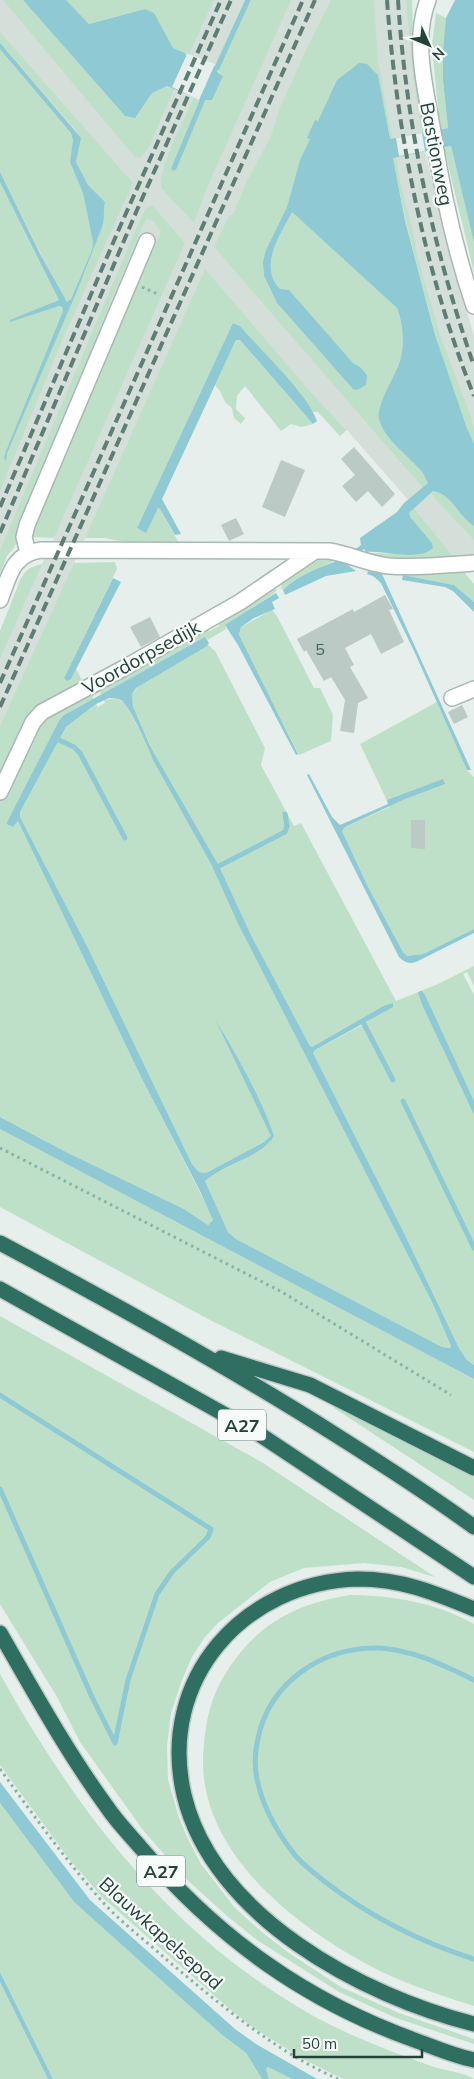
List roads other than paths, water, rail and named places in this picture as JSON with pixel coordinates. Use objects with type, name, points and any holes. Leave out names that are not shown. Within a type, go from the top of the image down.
[{"type":"highway","name":"A27","points":[[0,1244],[196,1350],[267,1391],[431,1495],[474,1527]]},
{"type":"highway","name":"A27","points":[[0,1288],[256,1432],[474,1577]]},
{"type":"highway","name":"A27","points":[[196,1350],[310,1385],[474,1468]]},
{"type":"highway","name":"A27","points":[[474,1609],[414,1585],[360,1579],[293,1590],[245,1617],[224,1636],[205,1660],[187,1703],[180,1746],[184,1795],[200,1835],[226,1878],[257,1912],[309,1953],[357,1980],[406,2002],[474,2024]]},
{"type":"highway","name":"A27","points":[[0,1633],[50,1719],[107,1808],[166,1878],[214,1923],[278,1974],[334,2006],[394,2033],[474,2060]]},
{"type":"street","name":"Bastionweg","points":[[428,0],[425,9],[421,44],[426,95],[446,204],[474,306]]},
{"type":"street","points":[[28,553],[24,537],[27,525],[147,241]]},
{"type":"street","points":[[0,600],[15,564],[28,553],[41,550],[315,551],[350,556],[389,566],[474,563]]},
{"type":"street","name":"Voordorpsedijk","points":[[0,792],[33,722],[42,712],[240,602],[315,551]]},
{"type":"street","points":[[452,698],[474,689]]},
{"type":"water","points":[[23,0],[66,0],[89,24],[145,9],[154,13],[173,48],[185,53],[186,56],[215,66],[218,73],[223,76],[212,100],[200,100],[167,86],[152,93],[135,118],[125,116]]},
{"type":"water","points":[[455,0],[474,0],[474,243],[451,146],[393,158],[405,221],[435,335],[474,444],[474,526],[468,522],[445,496],[433,491],[409,513],[432,543],[433,548],[427,552],[410,555],[366,552],[364,549],[348,561],[349,566],[356,571],[326,576],[285,595],[283,590],[296,580],[349,555],[361,545],[360,538],[397,512],[404,503],[428,483],[423,473],[386,434],[379,419],[380,406],[402,355],[403,334],[397,308],[292,212],[273,250],[271,270],[274,280],[280,289],[289,290],[353,363],[360,367],[367,375],[366,385],[357,390],[353,389],[277,303],[264,276],[263,262],[266,250],[287,207],[300,160],[310,139],[307,138],[315,120],[318,121],[337,80],[359,63],[367,64],[378,75],[390,139],[448,128],[443,80],[443,52],[446,18]]},
{"type":"water","points":[[0,43],[81,138],[76,162],[88,185],[105,202],[102,227],[77,291],[7,453],[6,461],[4,458],[6,451],[63,311],[62,307],[59,306],[10,322],[10,320],[59,300],[0,182],[0,172],[40,254],[67,302],[71,299],[92,250],[93,242],[83,193],[70,162],[73,140],[71,133],[0,49]]},
{"type":"water","points":[[233,323],[240,326],[283,372],[304,398],[317,421],[313,424],[240,340],[236,340],[162,499],[181,534],[175,535],[158,508],[146,533],[137,528]]},
{"type":"water","points":[[368,571],[382,574],[471,770],[467,770],[415,653],[381,583],[373,576],[367,574]]},
{"type":"water","points":[[403,575],[454,585],[474,602],[474,612],[453,591],[445,587],[402,580]]},
{"type":"water","points":[[113,578],[121,582],[71,679],[67,681],[64,678]]},
{"type":"water","points":[[276,593],[279,598],[272,602],[275,609],[254,618],[241,627],[239,635],[298,754],[296,755],[238,645],[225,625]]},
{"type":"water","points":[[205,637],[209,643],[207,646],[136,688],[132,694],[133,707],[151,748],[219,866],[251,935],[310,1046],[312,1047],[385,1005],[393,1003],[393,1007],[315,1050],[313,1053],[403,1231],[459,1348],[467,1360],[474,1365],[474,1379],[0,1129],[0,1117],[66,1152],[184,1209],[208,1225],[213,1220],[142,1079],[18,821],[13,827],[6,824],[59,721],[64,715]],"holes":[[[109,698],[121,700],[129,710],[153,760],[211,864],[239,926],[433,1304],[451,1346],[450,1348],[442,1347],[236,1239],[228,1232],[205,1181],[221,1170],[252,1155],[269,1143],[274,1136],[240,1061],[215,1019],[271,1136],[264,1142],[206,1173],[199,1172],[192,1164],[86,944],[20,817],[20,812],[66,727],[96,704]]]},
{"type":"water","points":[[309,774],[332,817],[340,825],[388,804],[387,800],[443,779],[445,784],[405,799],[345,827],[342,831],[368,887],[403,952],[407,956],[423,954],[474,929],[474,933],[416,962],[403,961],[399,957],[307,775]]},
{"type":"water","points":[[420,991],[425,995],[474,1101],[474,1115],[423,1007],[418,993]]},
{"type":"water","points":[[0,1782],[90,1900],[235,2029],[256,2044],[317,2079],[292,2079],[268,2067],[266,2069],[269,2079],[262,2079],[246,2053],[221,2034],[74,1902],[0,1803]]},
{"type":"water","points":[[0,1972],[53,2079],[48,2079],[0,1982]]},
{"type":"waterway","points":[[217,68],[248,0]]},
{"type":"waterway","points":[[174,168],[203,99]]},
{"type":"waterway","points":[[59,740],[74,747],[80,753],[125,838]]},
{"type":"waterway","points":[[219,866],[285,832],[287,826],[285,814]]},
{"type":"waterway","points":[[364,1024],[393,1080]]},
{"type":"waterway","points":[[403,1101],[474,1248]]},
{"type":"waterway","points":[[0,1395],[211,1529],[208,1537],[172,1572],[157,1594],[128,1680],[115,1743],[92,1697],[0,1489]]},
{"type":"waterway","points":[[474,1680],[428,1659],[403,1651],[378,1648],[357,1649],[337,1654],[319,1661],[302,1672],[286,1685],[274,1700],[264,1718],[258,1738],[255,1763],[259,1788],[270,1816],[291,1850],[306,1867],[341,1894],[377,1917],[434,1945],[474,1959]]},
{"type":"railway","points":[[0,507],[119,229],[221,0]]},
{"type":"railway","points":[[0,533],[137,210],[231,0]]},
{"type":"railway","points":[[0,683],[303,0]]},
{"type":"railway","points":[[0,707],[315,0]]},
{"type":"railway","points":[[387,0],[398,101],[416,201],[427,251],[441,300],[474,396]]},
{"type":"railway","points":[[398,0],[407,93],[424,186],[446,277],[474,366]]}]
